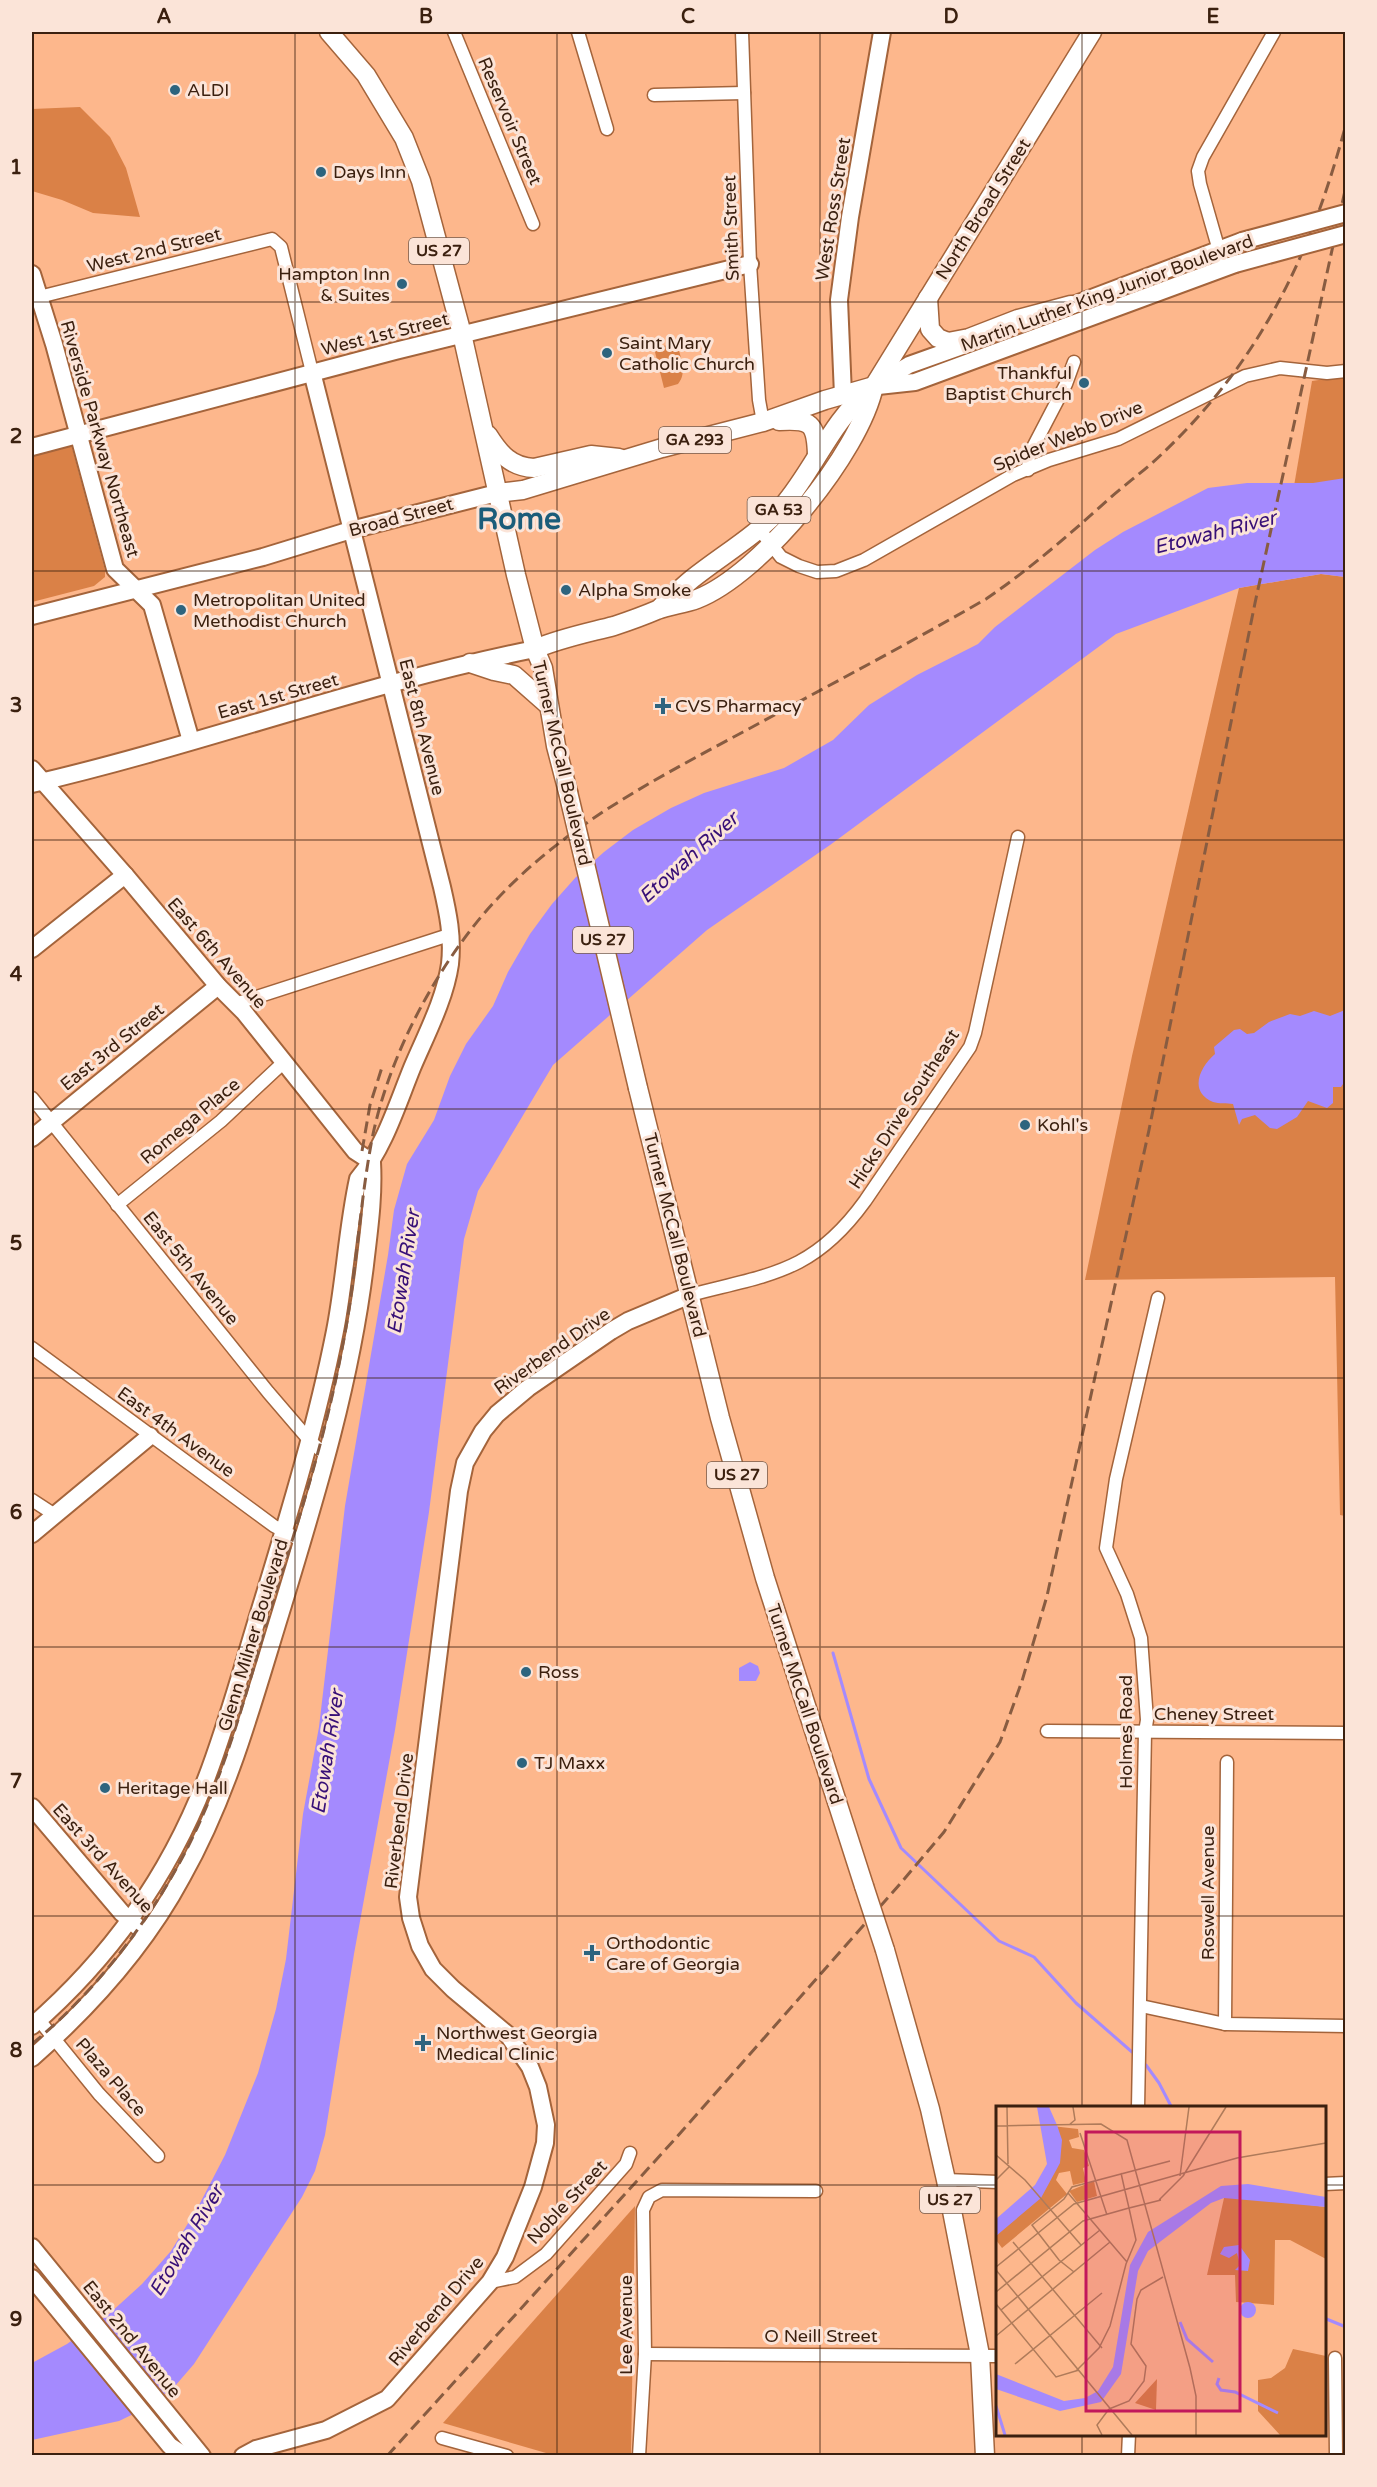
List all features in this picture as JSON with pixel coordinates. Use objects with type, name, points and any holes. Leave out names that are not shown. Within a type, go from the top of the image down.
[{"type":"main road","name":"Turner McCall Boulevard","points":[[329,32],[366,75],[404,138],[421,181],[462,334],[497,493],[536,649],[543,668],[568,792],[638,1088],[720,1418],[765,1578],[885,1950],[930,2109],[989,2355],[985,2456]]},
{"type":"main road","name":"North Broad Street","points":[[874,386],[1092,32]]},
{"type":"main road","points":[[928,298],[930,329],[938,338],[948,342],[969,338],[1018,319],[1071,306]]},
{"type":"main road","name":"Broad Street","points":[[497,493],[523,490],[763,422],[874,386]]},
{"type":"main road","name":"Martin Luther King Junior Boulevard","points":[[658,610],[692,579],[759,529],[801,483],[846,412],[874,386]]},
{"type":"main road","name":"GA 53","points":[[536,649],[556,640],[613,626],[698,599],[733,578],[771,547],[843,455],[870,403],[874,386]]},
{"type":"main road","points":[[763,422],[800,420],[808,422],[815,432],[817,455]]},
{"type":"main road","points":[[484,428],[500,454],[511,462],[525,467],[534,468],[591,455],[627,459]]},
{"type":"main road","points":[[470,663],[514,675],[549,705]]},
{"type":"street","name":"Reservoir Street","points":[[454,32],[533,224]]},
{"type":"street","points":[[578,32],[607,129]]},
{"type":"street","name":"Smith Street","points":[[742,32],[750,264],[759,400],[763,422]]},
{"type":"street","name":"West Ross Street","points":[[843,395],[839,300],[850,217],[882,32]]},
{"type":"street","points":[[1230,266],[1219,249],[1200,184],[1200,165],[1274,32]]},
{"type":"street","points":[[654,95],[744,93]]},
{"type":"street","name":"Martin Luther King Junior Boulevard","points":[[874,386],[909,365],[1219,249],[1346,213]]},
{"type":"street","name":"Martin Luther King Junior Boulevard","points":[[874,386],[915,382],[1230,266],[1346,234]]},
{"type":"street","name":"West 2nd Street","points":[[39,297],[272,238],[281,247],[312,372]]},
{"type":"street","name":"West 1st Street","points":[[32,447],[312,372],[750,264]]},
{"type":"street","name":"Riverside Parkway Northeast","points":[[32,274],[54,344],[115,569],[152,605],[191,741]]},
{"type":"street","points":[[1028,470],[1029,455],[1066,384],[1074,362]]},
{"type":"street","name":"Spider Webb Drive","points":[[759,529],[771,547],[799,567],[817,572],[836,571],[864,560],[941,514],[1013,475],[1049,460],[1118,439],[1245,376],[1280,369],[1327,373],[1346,371]]},
{"type":"street","name":"East 8th Avenue","points":[[312,372],[452,934]]},
{"type":"street","name":"Broad Street","points":[[32,616],[263,557],[351,530],[497,493]]},
{"type":"street","name":"East 1st Street","points":[[35,778],[191,741],[470,663],[536,649]]},
{"type":"street","name":"East 6th Avenue","points":[[35,778],[125,874],[284,1062],[355,1151],[372,1162]]},
{"type":"street","name":"Hicks Drive Southeast","points":[[690,1296],[767,1276],[791,1267],[820,1250],[847,1225],[865,1201],[970,1047],[1018,837]]},
{"type":"street","points":[[32,949],[125,874]]},
{"type":"street","points":[[235,1004],[452,934]]},
{"type":"street","name":"Glenn Milner Boulevard","points":[[35,2023],[80,1982],[130,1920],[168,1861],[205,1782],[310,1441],[336,1328],[358,1179],[372,1162],[447,980],[452,934]]},
{"type":"street","name":"East 3rd Street","points":[[32,1138],[218,986]]},
{"type":"street","name":"Romega Place","points":[[117,1205],[221,1121],[284,1062]]},
{"type":"street","name":"East 5th Avenue","points":[[32,1098],[310,1441],[327,1456]]},
{"type":"street","name":"Glenn Milner Boulevard","points":[[32,2058],[99,1993],[146,1934],[182,1879],[227,1785],[303,1541],[351,1357],[363,1286],[374,1193],[372,1162]]},
{"type":"street","name":"Riverbend Drive","points":[[243,2456],[256,2449],[326,2430],[387,2399],[490,2282],[505,2257],[533,2187],[545,2143],[543,2107],[530,2067],[508,2035],[453,1989],[433,1969],[420,1946],[411,1918],[408,1897],[459,1491],[465,1463],[483,1431],[497,1414],[532,1386],[611,1331],[628,1321],[690,1296]]},
{"type":"street","name":"Holmes Road","points":[[1138,2106],[1147,1720],[1141,1638],[1127,1594],[1106,1548],[1116,1479],[1158,1298]]},
{"type":"street","name":"East 4th Avenue","points":[[32,1348],[150,1436],[284,1531],[303,1541]]},
{"type":"street","points":[[32,1534],[150,1436]]},
{"type":"street","points":[[32,1500],[55,1515]]},
{"type":"street","name":"Cheney Street","points":[[1047,1731],[1346,1733]]},
{"type":"street","name":"Roswell Avenue","points":[[1225,2024],[1227,1762]]},
{"type":"street","name":"East 3rd Avenue","points":[[32,1807],[130,1920],[146,1934]]},
{"type":"street","points":[[1141,2006],[1225,2024],[1346,2026]]},
{"type":"street","name":"Plaza Place","points":[[35,2023],[53,2039],[99,2094],[158,2156]]},
{"type":"street","name":"Noble Street","points":[[490,2282],[515,2277],[546,2254],[626,2164],[630,2153]]},
{"type":"street","points":[[946,2180],[996,2182]]},
{"type":"street","points":[[1326,2184],[1346,2183]]},
{"type":"street","name":"Lee Avenue","points":[[639,2456],[645,2354],[643,2210],[649,2197],[662,2190],[816,2191]]},
{"type":"street","name":"East 2nd Avenue","points":[[32,2247],[202,2456]]},
{"type":"street","points":[[32,2278],[170,2446],[185,2456]]},
{"type":"street","name":"O Neill Street","points":[[645,2354],[989,2355]]},
{"type":"street","points":[[1335,2358],[1336,2456]]},
{"type":"street","points":[[1128,2456],[1129,2436]]},
{"type":"street","points":[[442,2438],[507,2456]]},
{"type":"shaded area","points":[[80,107],[110,137],[126,168],[140,217],[93,213],[32,191],[32,109]]},
{"type":"shaded area","points":[[677,343],[682,364],[681,380],[678,384],[664,388],[654,348]]},
{"type":"shaded area","points":[[1345,376],[1345,480],[1294,486],[1312,381]]},
{"type":"shaded area","points":[[71,444],[105,577],[94,586],[32,602],[32,454]]},
{"type":"shaded area","points":[[1321,574],[1345,577],[1345,1516],[1340,1515],[1335,1277],[1085,1280],[1132,1056],[1239,588]]},
{"type":"shaded area","points":[[635,2206],[631,2455],[553,2455],[443,2423]]},
{"type":"water","name":"Etowah River","points":[[1345,478],[1345,577],[1321,574],[1239,588],[1116,634],[830,845],[707,930],[553,1065],[478,1191],[464,1239],[429,1512],[395,1730],[354,1954],[325,2135],[315,2171],[302,2197],[194,2364],[175,2386],[146,2408],[119,2421],[32,2440],[32,2363],[67,2344],[109,2314],[142,2284],[171,2251],[198,2207],[225,2155],[258,2073],[276,2009],[286,1959],[303,1814],[319,1727],[345,1506],[394,1210],[407,1164],[434,1120],[450,1076],[466,1044],[493,1006],[508,972],[530,934],[576,877],[633,830],[671,808],[704,793],[784,768],[833,740],[869,705],[917,675],[978,644],[995,627],[1095,550],[1123,532],[1208,488],[1247,483],[1313,483]]},
{"type":"water","points":[[1345,1010],[1345,1081],[1341,1087],[1333,1087],[1333,1103],[1327,1108],[1308,1101],[1297,1117],[1277,1129],[1270,1128],[1255,1115],[1242,1119],[1239,1125],[1233,1104],[1213,1102],[1201,1092],[1199,1079],[1201,1072],[1215,1054],[1214,1047],[1234,1030],[1240,1029],[1247,1034],[1254,1033],[1269,1022],[1290,1014],[1300,1016],[1314,1011],[1330,1016]]},
{"type":"water","points":[[750,1662],[758,1666],[760,1673],[756,1681],[739,1681],[739,1668]]},
{"type":"waterway","points":[[833,1653],[869,1779],[901,1848],[999,1941],[1034,1957],[1076,2003],[1132,2052]]},
{"type":"waterway","points":[[1146,2065],[1171,2106]]},
{"type":"waterway","points":[[1326,2319],[1346,2327]]},
{"type":"railway","points":[[32,2044],[83,1996],[130,1940],[170,1879],[213,1791],[241,1709],[303,1506],[336,1381],[351,1297],[372,1139],[379,1109],[400,1050],[413,1022],[462,941],[509,887],[570,835],[603,812],[671,771],[986,599],[1050,551],[1158,457],[1199,415],[1229,379],[1279,301],[1317,216],[1346,124]]},
{"type":"railway","points":[[387,2456],[675,2139],[900,1884],[944,1832],[1000,1742],[1022,1681],[1047,1596],[1149,1130],[1255,603],[1346,186]]},
{"type":"railway","points":[[362,1151],[370,1105],[383,1064]]},
{"type":"place","name":"ALDI","points":[[175,90]]},
{"type":"place","name":"Days Inn","points":[[321,172]]},
{"type":"place","name":"Hampton Inn & Suites","points":[[402,284]]},
{"type":"place","name":"Saint Mary Catholic Church","points":[[607,353]]},
{"type":"place","name":"Thankful Baptist Church","points":[[1084,383]]},
{"type":"place","name":"Alpha Smoke","points":[[566,590]]},
{"type":"place","name":"Metropolitan United Methodist Church","points":[[181,610]]},
{"type":"place","name":"CVS Pharmacy","points":[[663,706]]},
{"type":"place","name":"Kohl's","points":[[1025,1125]]},
{"type":"place","name":"Ross","points":[[526,1672]]},
{"type":"place","name":"TJ Maxx","points":[[522,1763]]},
{"type":"place","name":"Heritage Hall","points":[[105,1788]]},
{"type":"place","name":"Orthodontic Care of Georgia","points":[[592,1953]]},
{"type":"place","name":"Northwest Georgia Medical Clinic","points":[[423,2043]]},
{"type":"district","name":"Rome","points":[[519,519]]}]
